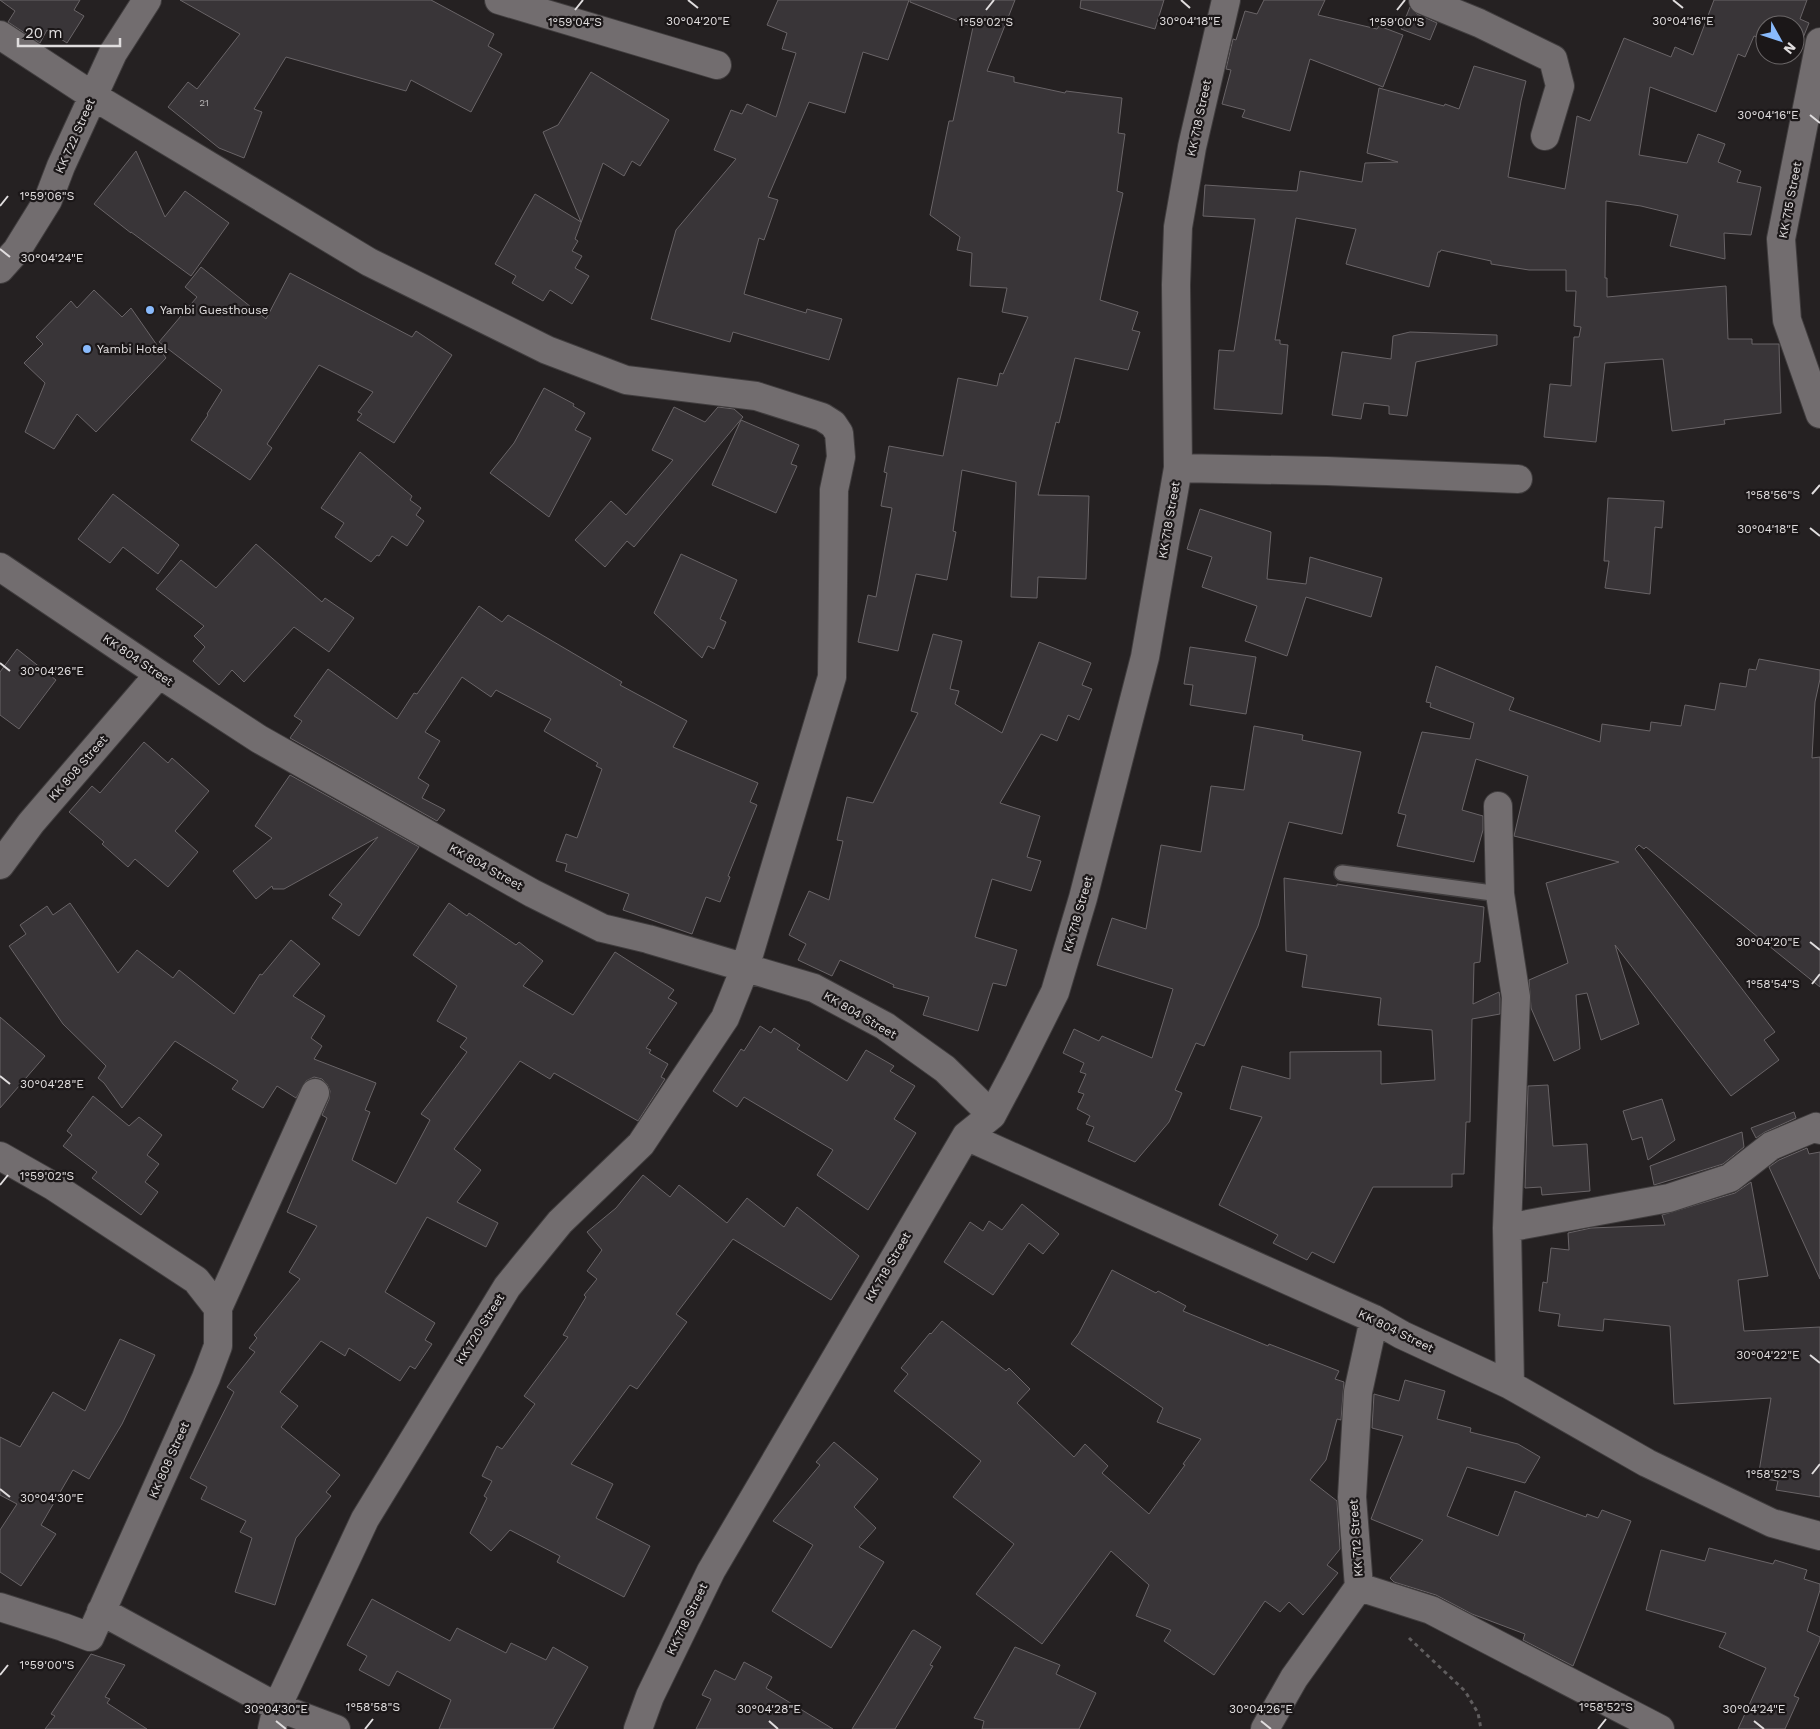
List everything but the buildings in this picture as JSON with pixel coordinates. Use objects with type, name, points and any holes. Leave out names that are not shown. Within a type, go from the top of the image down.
[{"type":"street","name":"KK 722 Street","points":[[0,270],[17,250],[48,200],[113,53],[147,0]]},
{"type":"street","points":[[499,0],[718,64]]},
{"type":"street","name":"KK 718 Street","points":[[638,1729],[650,1696],[711,1571],[966,1136],[992,1115],[1055,992],[1083,898],[1145,657],[1178,468],[1176,285],[1178,227],[1192,147],[1226,0]]},
{"type":"street","points":[[1423,0],[1479,23],[1553,59],[1560,86],[1545,136]]},
{"type":"street","name":"KK 720 Street","points":[[0,35],[93,96],[369,262],[547,350],[626,380],[756,396],[822,417],[832,424],[839,433],[841,457],[834,490],[832,678],[745,968],[724,1018],[641,1144],[560,1222],[506,1287],[365,1519],[274,1718]]},
{"type":"street","name":"KK 715 Street","points":[[1820,42],[1781,239],[1787,320],[1820,414]]},
{"type":"street","points":[[1178,468],[1327,471],[1518,479]]},
{"type":"street","name":"KK 804 Street","points":[[0,567],[259,739],[524,888],[602,928],[648,939],[814,988],[884,1026],[945,1069],[992,1115]]},
{"type":"street","name":"KK 808 Street","points":[[0,865],[31,823],[159,674]]},
{"type":"street","points":[[1498,806],[1500,894],[1516,997],[1507,1228],[1510,1385]]},
{"type":"street","points":[[0,1156],[53,1186],[196,1280],[218,1308],[315,1094]]},
{"type":"street","points":[[1507,1228],[1669,1198],[1730,1178],[1771,1146],[1816,1127],[1820,1130]]},
{"type":"street","name":"KK 804 Street","points":[[966,1136],[1374,1320],[1402,1336],[1510,1385],[1647,1463],[1772,1523],[1820,1536]]},
{"type":"street","name":"KK 808 Street","points":[[0,1607],[56,1624],[90,1637],[206,1378],[218,1346],[218,1308]]},
{"type":"street","name":"KK 712 Street","points":[[1265,1729],[1294,1678],[1359,1588],[1353,1488],[1358,1392],[1374,1320]]},
{"type":"street","points":[[1359,1588],[1431,1610],[1660,1729]]},
{"type":"street","points":[[101,1612],[274,1718],[336,1729]]},
{"type":"lane","points":[[1342,872],[1500,894]]},
{"type":"path","points":[[1407,1636],[1465,1691],[1478,1713],[1482,1729]]},
{"type":"place","name":"Yambi Guesthouse","points":[[150,310]]},
{"type":"place","name":"Yambi Hotel","points":[[87,349]]}]
